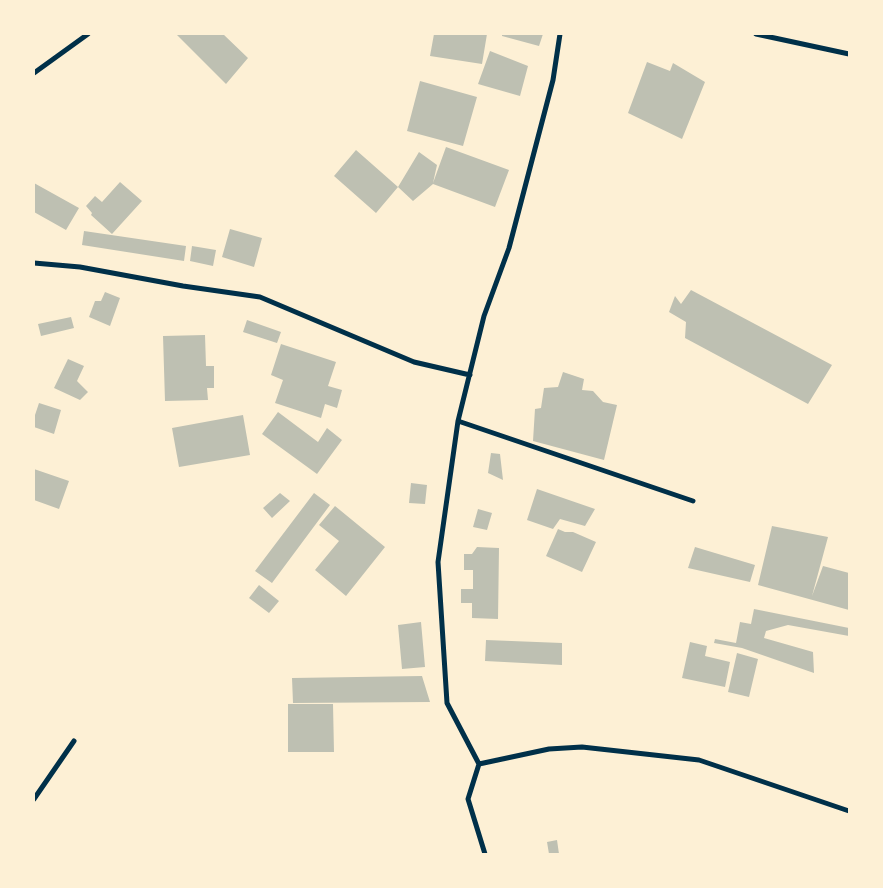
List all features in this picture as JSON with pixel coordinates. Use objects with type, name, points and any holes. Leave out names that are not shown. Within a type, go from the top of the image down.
[{"type":"street","points":[[34,73],[88,34]]},
{"type":"street","points":[[485,854],[468,799],[478,764],[447,703],[438,562],[458,421],[484,316],[509,248],[553,80],[560,34]]},
{"type":"street","points":[[756,34],[849,54]]},
{"type":"street","points":[[34,263],[80,267],[183,286],[260,296],[414,362],[470,375]]},
{"type":"street","points":[[458,421],[694,501]]},
{"type":"street","points":[[34,799],[74,741]]},
{"type":"street","points":[[478,764],[550,749],[582,747],[699,760],[849,811]]},
{"type":"building","points":[[176,34],[223,34],[248,58],[226,84]]},
{"type":"building","points":[[434,34],[487,34],[482,64],[430,56]]},
{"type":"building","points":[[502,34],[543,34],[539,46],[502,36]]},
{"type":"building","points":[[490,51],[528,66],[520,96],[478,84]]},
{"type":"building","points":[[647,62],[670,71],[673,63],[705,82],[682,139],[628,113]]},
{"type":"building","points":[[420,81],[477,97],[463,146],[407,131]]},
{"type":"building","points":[[446,147],[509,170],[495,207],[433,184],[413,201],[398,187],[419,152],[437,165],[433,183]]},
{"type":"building","points":[[356,150],[398,187],[376,213],[334,176]]},
{"type":"building","points":[[120,182],[142,201],[112,234],[91,215],[92,213],[86,206],[95,196],[102,202]]},
{"type":"building","points":[[34,183],[79,208],[66,230],[34,212]]},
{"type":"building","points":[[230,229],[262,238],[254,267],[222,257]]},
{"type":"building","points":[[84,231],[186,246],[184,261],[82,245]]},
{"type":"building","points":[[192,246],[216,250],[213,266],[190,261]]},
{"type":"building","points":[[691,290],[832,365],[808,404],[685,338],[686,322],[669,312],[675,296],[681,304]]},
{"type":"building","points":[[105,292],[120,298],[110,326],[89,317],[95,301],[101,301]]},
{"type":"building","points":[[71,317],[74,328],[41,336],[38,324]]},
{"type":"building","points":[[247,320],[281,332],[277,343],[243,332]]},
{"type":"building","points":[[205,335],[206,366],[214,366],[214,388],[207,388],[208,400],[165,401],[163,336]]},
{"type":"building","points":[[281,344],[336,362],[328,386],[342,390],[337,408],[325,404],[321,418],[275,403],[283,380],[271,375]]},
{"type":"building","points":[[68,359],[84,366],[77,381],[88,392],[80,400],[54,388]]},
{"type":"building","points":[[563,372],[584,379],[582,390],[593,391],[603,402],[617,405],[604,460],[533,441],[535,409],[541,408],[544,388],[558,387]]},
{"type":"building","points":[[39,403],[61,410],[54,434],[34,427],[34,418]]},
{"type":"building","points":[[278,412],[318,442],[327,428],[342,440],[317,474],[262,434]]},
{"type":"building","points":[[243,415],[250,455],[179,467],[172,428]]},
{"type":"building","points":[[491,453],[500,454],[503,480],[488,473]]},
{"type":"building","points":[[34,469],[69,481],[59,509],[34,500]]},
{"type":"building","points":[[411,483],[427,485],[425,504],[409,503]]},
{"type":"building","points":[[537,489],[595,509],[585,526],[560,519],[553,529],[527,520]]},
{"type":"building","points":[[280,493],[290,501],[272,518],[263,508]]},
{"type":"building","points":[[314,493],[330,505],[272,583],[255,571]]},
{"type":"building","points":[[335,506],[385,547],[346,596],[315,570],[339,541],[319,525]]},
{"type":"building","points":[[478,509],[492,513],[487,530],[473,527]]},
{"type":"building","points":[[772,526],[828,537],[812,596],[823,566],[849,573],[849,610],[758,585]]},
{"type":"building","points":[[558,529],[565,532],[573,532],[596,542],[582,572],[546,556]]},
{"type":"building","points":[[477,547],[499,548],[498,619],[472,618],[472,603],[461,603],[461,589],[473,589],[473,570],[464,570],[464,554],[472,554]]},
{"type":"building","points":[[695,547],[755,565],[750,582],[688,568]]},
{"type":"building","points":[[259,585],[279,601],[269,613],[249,598]]},
{"type":"building","points":[[754,609],[849,628],[849,636],[788,625],[766,631],[764,638],[813,652],[814,673],[742,648],[714,643],[715,639],[736,643],[740,622],[751,624]]},
{"type":"building","points":[[421,622],[425,667],[402,669],[398,625]]},
{"type":"building","points":[[486,640],[562,643],[562,665],[485,661]]},
{"type":"building","points":[[690,642],[707,646],[705,656],[730,662],[725,687],[682,678]]},
{"type":"building","points":[[737,653],[758,659],[749,697],[728,692]]},
{"type":"building","points":[[422,676],[430,702],[293,703],[292,678]]},
{"type":"building","points":[[288,704],[333,704],[334,752],[288,752]]},
{"type":"building","points":[[557,840],[559,854],[549,854],[547,842]]}]
